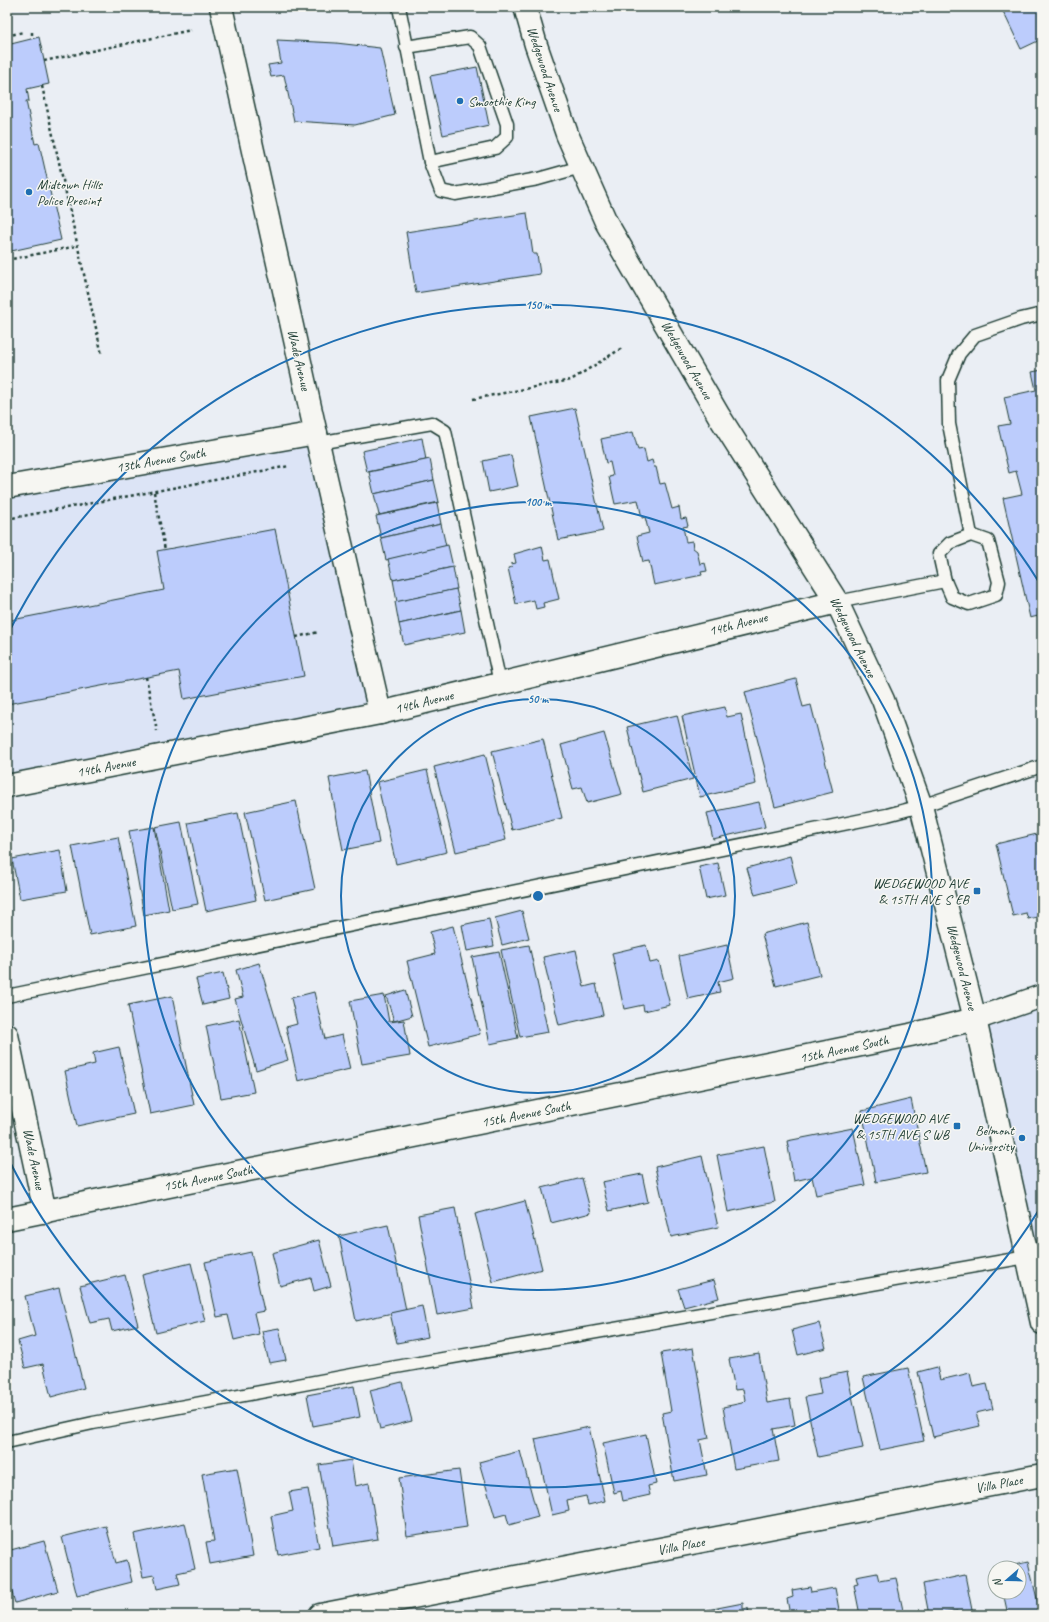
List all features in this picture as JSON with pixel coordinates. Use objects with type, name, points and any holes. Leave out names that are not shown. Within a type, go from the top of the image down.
[{"type":"street","name":"Wade Avenue","points":[[221,7],[380,713]]},
{"type":"street","name":"Wedgewood Avenue","points":[[525,7],[562,122],[606,222],[719,416],[837,602],[883,700],[921,806],[1035,1256],[1042,1323]]},
{"type":"street","name":"13th Avenue South","points":[[7,487],[317,438]]},
{"type":"street","name":"14th Avenue","points":[[7,786],[380,713],[837,602]]},
{"type":"street","name":"15th Avenue South","points":[[7,1219],[910,1036],[975,1019],[1042,996]]},
{"type":"street","name":"Wade Avenue","points":[[7,1036],[45,1212]]},
{"type":"street","name":"Villa Place","points":[[320,1615],[1042,1476]]},
{"type":"lane","points":[[399,7],[430,162],[441,191],[455,194],[538,178],[581,167]]},
{"type":"lane","points":[[406,47],[470,37],[480,46],[507,124],[507,137],[495,148],[430,162]]},
{"type":"lane","points":[[972,535],[949,424],[948,380],[959,354],[975,335],[1042,314]]},
{"type":"lane","points":[[317,438],[432,423],[445,431],[500,683]]},
{"type":"lane","points":[[972,535],[988,541],[999,582],[996,595],[968,604],[952,597],[945,581],[939,554],[950,543],[972,535]]},
{"type":"lane","points":[[837,602],[945,581]]},
{"type":"lane","points":[[7,996],[877,817],[921,806],[1042,766]]},
{"type":"lane","points":[[7,1442],[93,1423],[348,1376],[1035,1256]]},
{"type":"path","points":[[44,61],[191,30]]},
{"type":"path","points":[[7,36],[23,32]]},
{"type":"path","points":[[32,32],[32,39]]},
{"type":"path","points":[[42,86],[76,246],[102,355]]},
{"type":"path","points":[[7,260],[76,246]]},
{"type":"path","points":[[473,399],[571,380],[622,348]]},
{"type":"path","points":[[7,519],[289,466]]},
{"type":"path","points":[[154,492],[165,550]]},
{"type":"path","points":[[296,637],[319,632]]},
{"type":"path","points":[[146,677],[157,731]]},
{"type":"shaded area","points":[[316,433],[380,713],[7,786],[7,487]]},
{"type":"shaded area","name":"Belmont University","points":[[1042,995],[1042,1323],[975,1019]]},
{"type":"building","points":[[1001,7],[1042,7],[1042,39],[1021,49]]},
{"type":"building","name":"Midtown Hills Police Precint","points":[[39,37],[49,84],[27,89],[29,101],[26,101],[35,144],[39,143],[61,240],[7,252],[7,45]]},
{"type":"building","points":[[277,40],[336,43],[380,48],[395,115],[355,125],[294,121],[284,75],[271,77],[268,65],[281,63]]},
{"type":"building","name":"Smoothie King","points":[[477,67],[489,125],[443,135],[430,76]]},
{"type":"building","points":[[527,213],[533,254],[537,254],[540,274],[416,293],[406,232]]},
{"type":"building","points":[[1042,370],[1042,615],[1030,618],[1003,498],[1022,494],[1016,471],[1009,473],[998,426],[1010,424],[1004,397],[1036,390],[1032,372]]},
{"type":"building","points":[[575,408],[603,531],[558,540],[531,417]]},
{"type":"building","points":[[633,432],[638,450],[644,449],[647,462],[652,460],[654,467],[656,467],[660,484],[665,483],[672,509],[679,507],[681,519],[686,518],[688,526],[683,527],[686,542],[692,541],[693,548],[697,551],[700,564],[705,563],[707,571],[701,572],[702,575],[654,585],[649,561],[643,562],[637,536],[649,533],[645,517],[642,518],[638,500],[615,504],[609,477],[613,476],[610,462],[606,463],[601,439]]},
{"type":"building","points":[[422,438],[426,460],[367,472],[362,451]]},
{"type":"building","points":[[511,455],[518,486],[489,492],[483,461]]},
{"type":"building","points":[[430,459],[434,480],[374,494],[369,472]]},
{"type":"building","points":[[434,480],[439,502],[379,515],[374,494]]},
{"type":"building","points":[[437,503],[441,524],[381,538],[376,516]]},
{"type":"building","points":[[441,524],[446,546],[386,560],[381,538]]},
{"type":"building","points":[[275,529],[304,676],[184,699],[179,671],[7,704],[7,621],[164,590],[157,551]]},
{"type":"building","points":[[448,545],[453,567],[393,580],[388,559]]},
{"type":"building","points":[[542,546],[545,560],[550,559],[559,599],[543,603],[544,607],[536,609],[534,600],[516,604],[508,568],[512,567],[511,564],[516,563],[514,554]]},
{"type":"building","points":[[453,567],[457,589],[397,602],[393,580]]},
{"type":"building","points":[[456,589],[461,610],[399,624],[395,602]]},
{"type":"building","points":[[461,610],[465,632],[404,645],[399,624]]},
{"type":"building","points":[[796,679],[803,707],[811,705],[833,792],[775,807],[745,692]]},
{"type":"building","points":[[725,707],[727,717],[741,714],[756,784],[700,797],[682,716]]},
{"type":"building","points":[[677,715],[693,779],[643,792],[627,727]]},
{"type":"building","points":[[604,733],[622,794],[587,803],[582,787],[573,789],[561,745]]},
{"type":"building","points":[[543,739],[562,818],[512,830],[492,751]]},
{"type":"building","points":[[485,754],[506,840],[456,852],[434,767]]},
{"type":"building","points":[[427,770],[447,852],[396,864],[377,782]]},
{"type":"building","points":[[365,771],[379,843],[343,850],[329,778]]},
{"type":"building","points":[[296,801],[315,889],[265,900],[245,812]]},
{"type":"building","points":[[759,802],[765,827],[713,839],[707,813]]},
{"type":"building","points":[[238,813],[256,900],[206,911],[188,823]]},
{"type":"building","points":[[181,822],[198,904],[172,909],[155,827]]},
{"type":"building","points":[[154,827],[169,910],[144,915],[129,831]]},
{"type":"building","points":[[1041,833],[1042,916],[1028,919],[1026,913],[1013,916],[996,844]]},
{"type":"building","points":[[118,837],[136,926],[90,935],[72,846]]},
{"type":"building","points":[[60,850],[67,891],[20,899],[12,859]]},
{"type":"building","points":[[790,856],[797,884],[755,895],[747,868]]},
{"type":"building","points":[[718,863],[725,895],[706,899],[699,867]]},
{"type":"building","points":[[522,911],[529,938],[502,945],[495,918]]},
{"type":"building","points":[[489,919],[494,946],[467,951],[462,925]]},
{"type":"building","points":[[807,922],[820,975],[776,986],[762,934]]},
{"type":"building","points":[[453,926],[480,1034],[428,1047],[407,961],[435,954],[430,932]]},
{"type":"building","points":[[529,945],[548,1032],[520,1037],[501,950]]},
{"type":"building","points":[[646,945],[650,963],[659,961],[670,1005],[644,1011],[643,1005],[624,1009],[612,953]]},
{"type":"building","points":[[727,945],[734,978],[718,982],[720,992],[688,999],[679,956]]},
{"type":"building","points":[[576,950],[584,987],[596,984],[603,1015],[559,1025],[543,957]]},
{"type":"building","points":[[499,952],[518,1038],[490,1044],[472,957]]},
{"type":"building","points":[[259,963],[288,1060],[256,1070],[235,999],[243,997],[236,970]]},
{"type":"building","points":[[223,973],[229,999],[203,1005],[196,979]]},
{"type":"building","points":[[405,990],[412,1016],[394,1021],[386,996]]},
{"type":"building","points":[[314,992],[325,1039],[342,1035],[350,1069],[298,1081],[286,1027],[297,1024],[291,998]]},
{"type":"building","points":[[384,995],[389,1022],[404,1020],[410,1056],[362,1064],[350,1001]]},
{"type":"building","points":[[172,996],[194,1105],[150,1114],[128,1005]]},
{"type":"building","points":[[239,1019],[254,1092],[221,1098],[206,1026]]},
{"type":"building","points":[[119,1047],[134,1114],[77,1126],[65,1071],[95,1064],[93,1053]]},
{"type":"building","points":[[911,1099],[926,1172],[876,1182],[862,1111]]},
{"type":"building","points":[[853,1128],[865,1185],[816,1195],[812,1177],[794,1181],[787,1141]]},
{"type":"building","points":[[764,1146],[775,1202],[728,1212],[717,1155]]},
{"type":"building","points":[[702,1156],[718,1227],[671,1237],[655,1167]]},
{"type":"building","points":[[642,1174],[648,1202],[609,1211],[602,1182]]},
{"type":"building","points":[[582,1178],[591,1213],[551,1223],[542,1188]]},
{"type":"building","points":[[525,1201],[542,1269],[493,1282],[475,1214]]},
{"type":"building","points":[[455,1208],[474,1308],[437,1315],[418,1215]]},
{"type":"building","points":[[388,1225],[406,1310],[356,1321],[339,1236]]},
{"type":"building","points":[[319,1240],[331,1286],[314,1291],[311,1278],[280,1286],[272,1253]]},
{"type":"building","points":[[251,1252],[264,1311],[254,1313],[259,1334],[234,1340],[228,1315],[217,1317],[205,1262]]},
{"type":"building","points":[[191,1263],[205,1321],[156,1333],[142,1275]]},
{"type":"building","points":[[125,1275],[138,1325],[112,1331],[109,1319],[90,1323],[80,1286]]},
{"type":"building","points":[[714,1280],[719,1298],[684,1307],[678,1289]]},
{"type":"building","points":[[59,1288],[84,1388],[51,1397],[43,1364],[25,1368],[18,1341],[35,1336],[25,1296]]},
{"type":"building","points":[[422,1306],[428,1337],[397,1343],[390,1313]]},
{"type":"building","points":[[819,1323],[826,1348],[798,1355],[792,1330]]},
{"type":"building","points":[[279,1328],[286,1360],[269,1363],[262,1331]]},
{"type":"building","points":[[7,1341],[10,1351],[7,1352]]},
{"type":"building","points":[[693,1348],[709,1438],[700,1440],[707,1475],[674,1481],[662,1413],[671,1411],[661,1353]]},
{"type":"building","points":[[759,1354],[767,1403],[790,1399],[795,1425],[773,1429],[779,1461],[734,1469],[723,1407],[742,1403],[745,1400],[743,1389],[735,1390],[729,1359]]},
{"type":"building","points":[[937,1367],[940,1380],[970,1373],[973,1387],[987,1384],[993,1409],[976,1413],[980,1426],[933,1437],[918,1372]]},
{"type":"building","points":[[908,1368],[924,1441],[880,1450],[863,1377]]},
{"type":"building","points":[[847,1372],[863,1448],[818,1457],[805,1397],[821,1394],[818,1378]]},
{"type":"building","points":[[402,1382],[412,1421],[380,1429],[370,1390]]},
{"type":"building","points":[[354,1386],[360,1417],[313,1426],[307,1395]]},
{"type":"building","points":[[589,1427],[605,1501],[588,1505],[586,1496],[567,1500],[569,1511],[552,1515],[535,1439]]},
{"type":"building","points":[[646,1434],[656,1484],[648,1486],[650,1495],[623,1501],[621,1491],[614,1493],[603,1443]]},
{"type":"building","points":[[520,1451],[538,1517],[509,1525],[506,1514],[495,1517],[479,1462]]},
{"type":"building","points":[[351,1460],[355,1486],[369,1483],[378,1539],[333,1546],[319,1465]]},
{"type":"building","points":[[237,1468],[253,1556],[210,1564],[206,1542],[214,1541],[202,1474]]},
{"type":"building","points":[[459,1470],[467,1527],[407,1536],[399,1478]]},
{"type":"building","points":[[308,1489],[319,1547],[278,1555],[271,1516],[293,1511],[289,1492]]},
{"type":"building","points":[[185,1523],[195,1569],[177,1573],[180,1584],[157,1589],[154,1575],[143,1577],[134,1534]]},
{"type":"building","points":[[106,1526],[116,1563],[127,1560],[132,1582],[77,1596],[62,1537]]},
{"type":"building","points":[[44,1541],[58,1591],[15,1603],[7,1575],[7,1551]]},
{"type":"building","points":[[1027,1562],[1041,1615],[1008,1615],[1005,1600],[1027,1600]]},
{"type":"building","points":[[877,1573],[879,1581],[896,1578],[904,1615],[860,1615],[854,1585],[858,1584],[856,1577]]},
{"type":"building","points":[[965,1575],[973,1615],[958,1615],[957,1611],[929,1615],[923,1584]]},
{"type":"building","points":[[810,1587],[811,1592],[835,1588],[840,1615],[790,1615],[787,1599],[793,1597],[792,1590]]},
{"type":"building","points":[[743,1603],[743,1609],[748,1608],[749,1615],[708,1615],[707,1610]]},
{"type":"place","name":"Smoothie King","points":[[460,101]]},
{"type":"place","name":"Midtown Hills Police Precint","points":[[29,192]]},
{"type":"place","name":"WEDGEWOOD AVE & 15TH AVE S EB","points":[[977,891]]},
{"type":"place","name":"WEDGEWOOD AVE & 15TH AVE S WB","points":[[957,1126]]},
{"type":"place","name":"Belmont University","points":[[1022,1138]]}]
